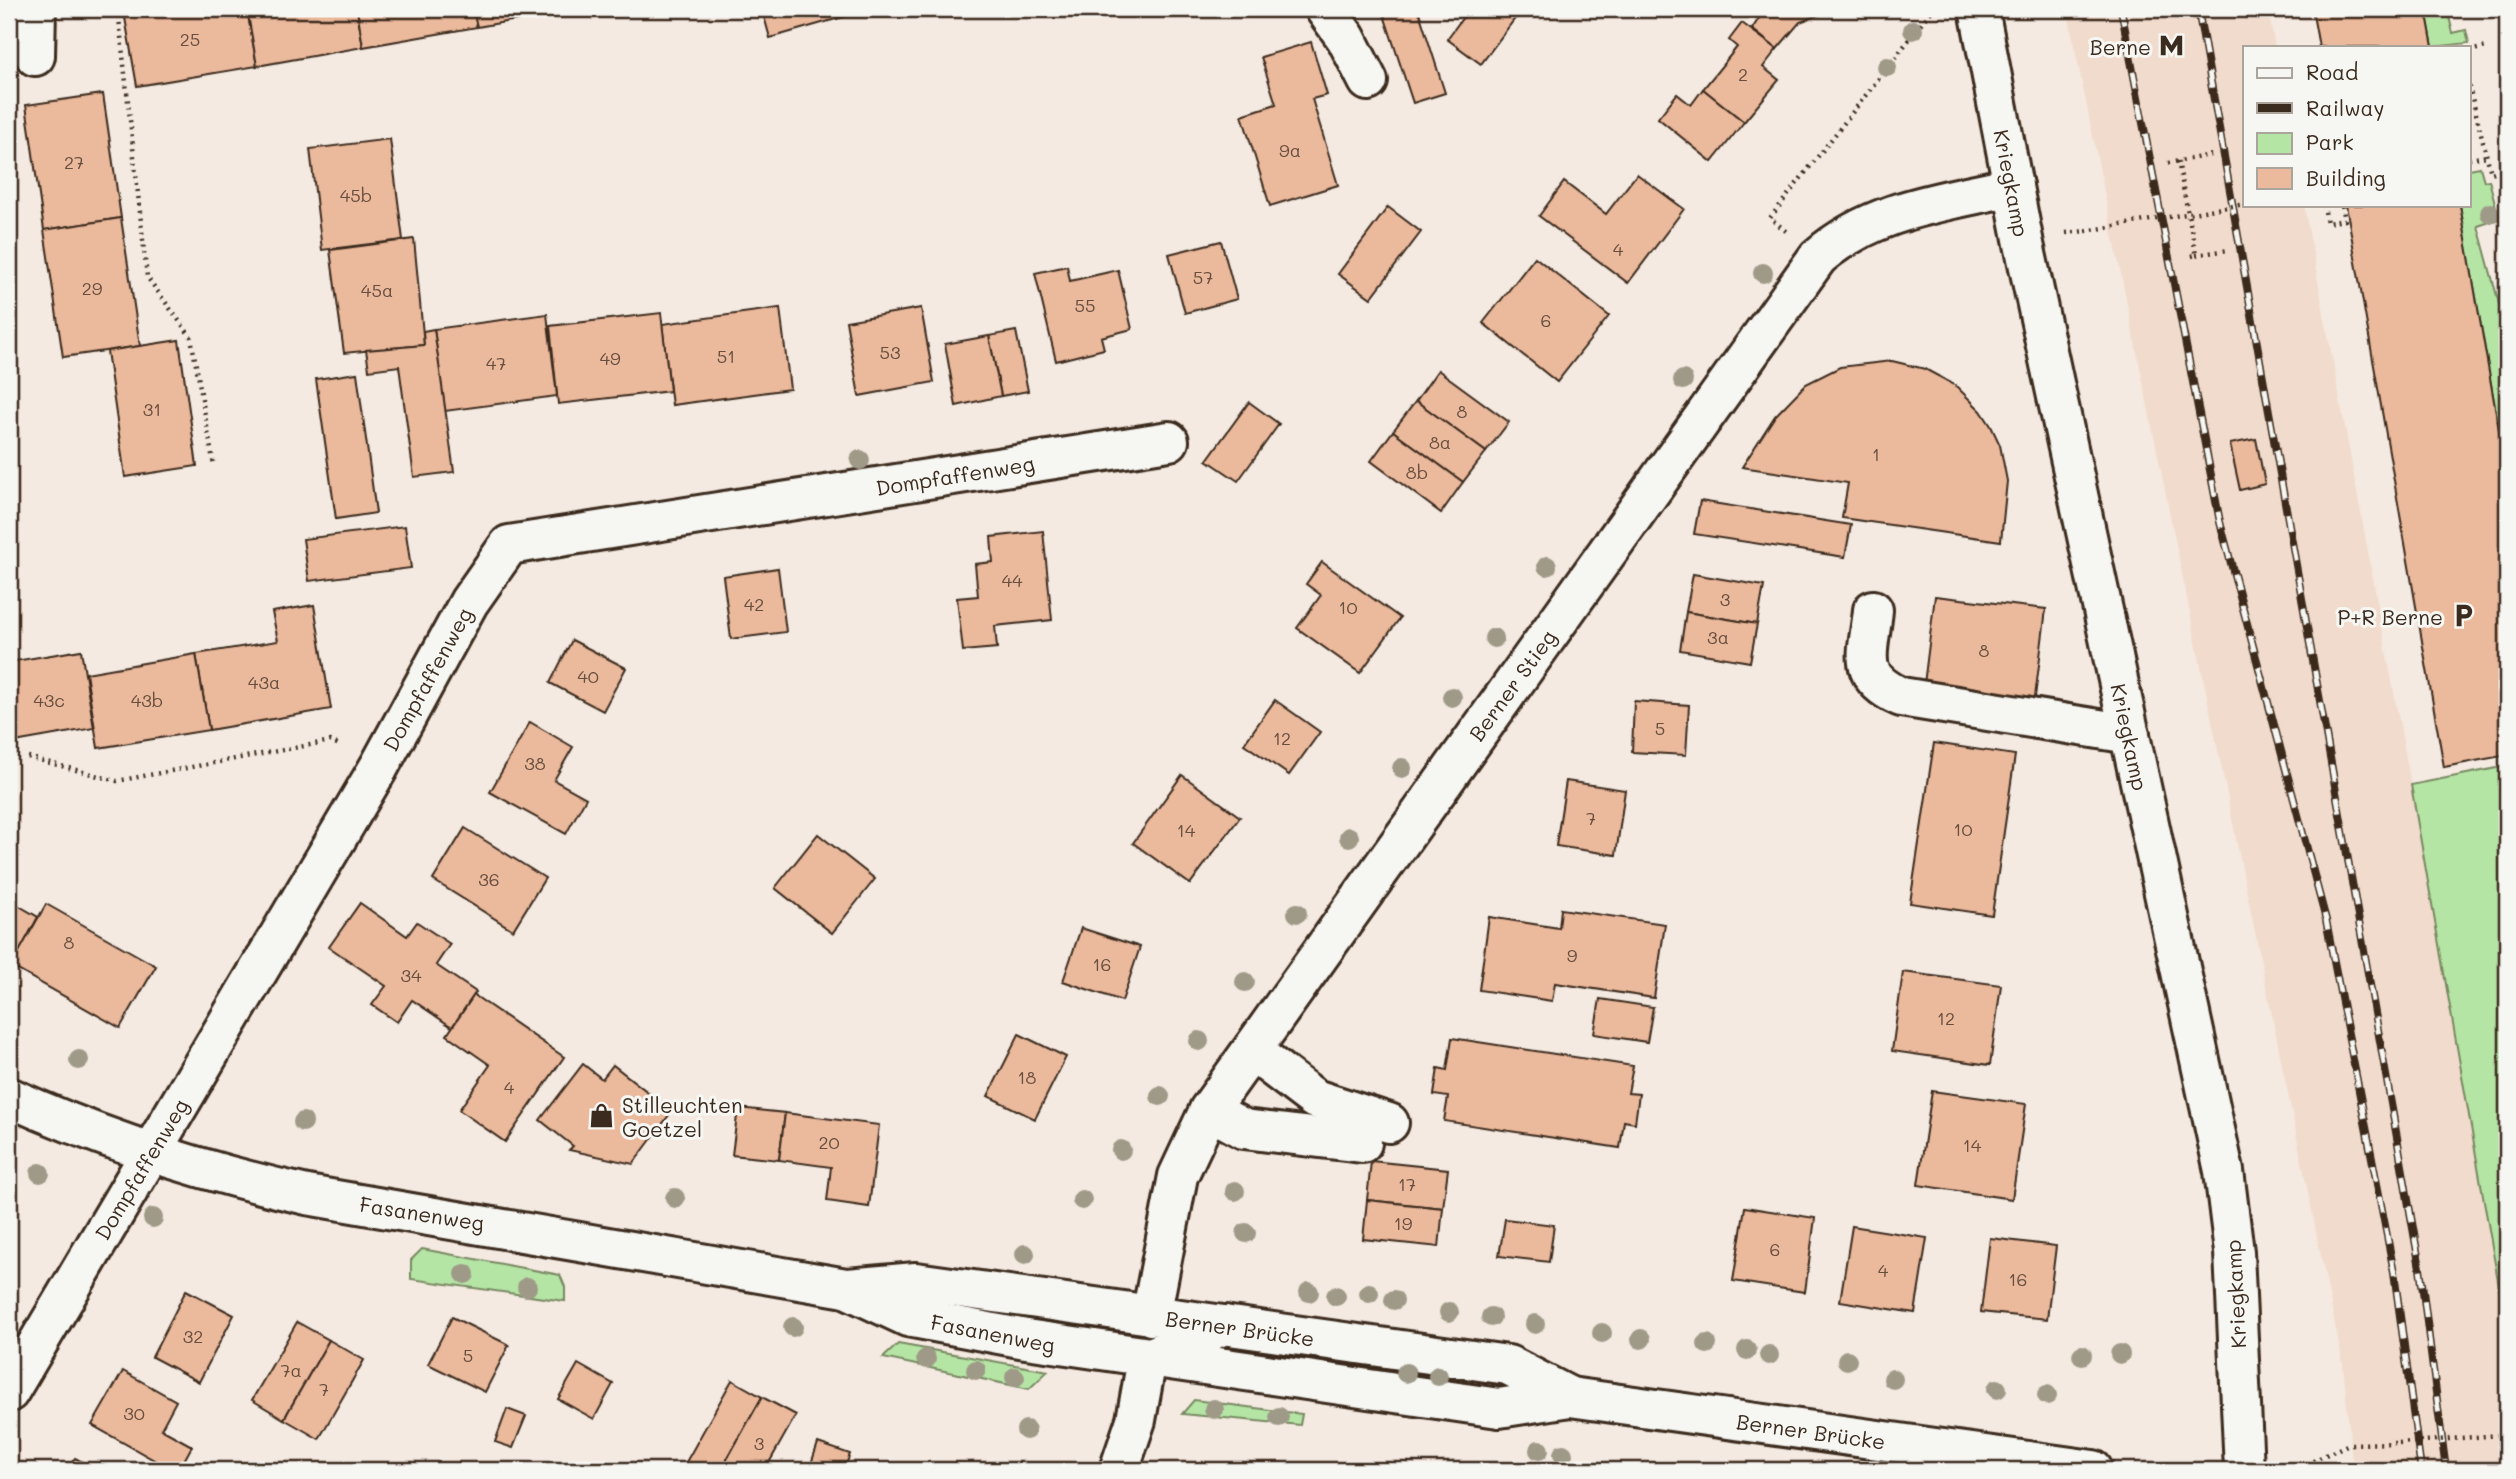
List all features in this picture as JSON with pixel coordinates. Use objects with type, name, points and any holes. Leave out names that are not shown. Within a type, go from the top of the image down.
[{"type":"street","points":[[36,9],[36,56]]},
{"type":"street","points":[[1325,9],[1346,38],[1368,81]]},
{"type":"street","name":"Kriegkamp","points":[[1979,9],[2013,186],[2224,1171],[2234,1252],[2244,1470]]},
{"type":"street","name":"Berner Stieg","points":[[1152,1316],[1178,1176],[1209,1110],[1818,257],[1856,228],[1889,214],[2013,186]]},
{"type":"street","name":"Dompfaffenweg","points":[[9,1392],[379,767],[469,601],[509,545],[1170,441]]},
{"type":"street","points":[[1873,610],[1868,670],[1878,687],[1901,697],[2130,734]]},
{"type":"street","points":[[1209,1110],[1244,1129],[1376,1133],[1315,1099],[1252,1051]]},
{"type":"street","name":"Fasanenweg","points":[[9,1097],[69,1124],[149,1154],[227,1177],[307,1195],[846,1288],[916,1282],[1152,1316]]},
{"type":"street","name":"Fasanenweg","points":[[846,1288],[908,1317],[1147,1359]]},
{"type":"street","name":"Berner Brücke","points":[[1152,1316],[1508,1365],[1570,1397]]},
{"type":"street","points":[[1119,1470],[1136,1420],[1147,1359],[1224,1325]]},
{"type":"street","name":"Berner Brücke","points":[[1147,1359],[1499,1408],[1570,1397],[2093,1470]]},
{"type":"path","points":[[118,9],[147,277],[191,337],[214,466]]},
{"type":"path","points":[[1818,257],[1770,218],[1933,9]]},
{"type":"path","points":[[2470,51],[2486,47]]},
{"type":"path","points":[[2470,90],[2491,173],[2507,168]]},
{"type":"path","points":[[2168,163],[2212,155]]},
{"type":"path","points":[[2470,159],[2487,156]]},
{"type":"path","points":[[2178,161],[2196,256]]},
{"type":"path","points":[[2086,231],[2243,204]]},
{"type":"path","points":[[2324,206],[2327,223],[2345,220],[2342,206]]},
{"type":"path","points":[[2187,257],[2228,250]]},
{"type":"path","points":[[28,757],[117,781],[331,741],[379,767]]},
{"type":"path","points":[[2294,1470],[2349,1444],[2399,1443],[2507,1434]]},
{"type":"shaded area","points":[[2067,9],[2268,9],[2275,46],[2243,46],[2243,206],[2304,206],[2411,785],[2507,1332],[2507,1470],[2353,1470],[2343,1364]]},
{"type":"green space","points":[[2426,9],[2447,9],[2453,33],[2466,30],[2469,43],[2433,46]]},
{"type":"green space","points":[[2480,167],[2484,181],[2489,180],[2499,219],[2478,226],[2501,311],[2507,310],[2507,476],[2460,206],[2470,206],[2470,169]]},
{"type":"green space","points":[[2507,766],[2507,1332],[2411,785]]},
{"type":"green space","points":[[422,1249],[560,1275],[565,1287],[565,1301],[411,1279],[411,1260]]},
{"type":"green space","points":[[898,1344],[1048,1371],[1029,1389],[883,1358]]},
{"type":"green space","points":[[1194,1400],[1302,1414],[1300,1425],[1182,1414]]},
{"type":"building","points":[[140,9],[247,9],[257,66],[137,86],[124,12]]},
{"type":"building","points":[[247,9],[357,9],[363,47],[257,66]]},
{"type":"building","points":[[357,9],[473,9],[477,27],[363,47]]},
{"type":"building","points":[[473,9],[573,9],[574,10],[477,27]]},
{"type":"building","points":[[762,9],[871,9],[770,38]]},
{"type":"building","points":[[1382,9],[1418,9],[1445,93],[1413,103]]},
{"type":"building","points":[[1469,9],[1522,9],[1481,64],[1447,39]]},
{"type":"building","points":[[1765,9],[1834,9],[1800,22],[1777,49],[1752,29]]},
{"type":"building","points":[[2312,9],[2426,9],[2433,46],[2319,46]]},
{"type":"building","points":[[1742,23],[1777,49],[1763,67],[1779,80],[1744,122],[1703,89],[1737,47],[1729,40]]},
{"type":"building","points":[[1311,42],[1327,95],[1312,99],[1338,185],[1270,206],[1242,115],[1276,104],[1261,57]]},
{"type":"building","points":[[1703,89],[1744,122],[1712,162],[1658,118],[1677,94],[1691,105]]},
{"type":"building","points":[[103,94],[121,218],[44,230],[26,105]]},
{"type":"building","points":[[390,139],[403,240],[322,250],[310,149]]},
{"type":"building","points":[[1637,174],[1684,209],[1628,283],[1539,216],[1564,182],[1606,214]]},
{"type":"building","name":"P+R Berne","points":[[2346,206],[2460,206],[2507,476],[2507,755],[2444,767]]},
{"type":"building","points":[[1388,207],[1421,232],[1371,298],[1338,274]]},
{"type":"building","points":[[121,218],[140,346],[63,357],[44,230]]},
{"type":"building","points":[[414,239],[424,345],[344,353],[330,250]]},
{"type":"building","points":[[1221,241],[1237,299],[1185,313],[1169,254]]},
{"type":"building","points":[[1535,257],[1609,316],[1557,382],[1483,323]]},
{"type":"building","points":[[1067,266],[1070,281],[1118,270],[1132,329],[1101,337],[1104,349],[1056,361],[1035,273]]},
{"type":"building","points":[[780,308],[790,389],[672,405],[662,324]]},
{"type":"building","points":[[921,308],[934,382],[859,396],[846,321]]},
{"type":"building","points":[[661,313],[670,391],[558,404],[550,326]]},
{"type":"building","points":[[547,314],[557,396],[445,411],[434,329]]},
{"type":"building","points":[[434,329],[454,472],[414,477],[399,366],[369,370],[366,350],[424,345],[423,331]]},
{"type":"building","points":[[1016,331],[1028,391],[1001,396],[989,336]]},
{"type":"building","points":[[989,336],[1001,396],[956,406],[945,344]]},
{"type":"building","points":[[179,340],[197,466],[125,477],[107,351]]},
{"type":"building","points":[[1892,361],[1925,369],[1955,385],[1981,411],[1991,426],[2000,445],[2007,481],[2001,541],[1842,518],[1848,483],[1742,467],[1775,416],[1806,384],[1840,367]]},
{"type":"building","points":[[1438,370],[1509,422],[1486,452],[1416,401]]},
{"type":"building","points":[[357,373],[376,513],[336,519],[316,379]]},
{"type":"building","points":[[1416,401],[1486,452],[1463,482],[1393,431]]},
{"type":"building","points":[[1249,402],[1279,424],[1238,481],[1207,460]]},
{"type":"building","points":[[1393,431],[1463,482],[1441,513],[1371,461]]},
{"type":"building","points":[[2256,439],[2265,484],[2240,490],[2230,444]]},
{"type":"building","points":[[1700,501],[1851,525],[1845,557],[1694,534]]},
{"type":"building","points":[[405,526],[411,568],[309,581],[303,539]]},
{"type":"building","points":[[1043,531],[1052,620],[995,626],[997,648],[963,651],[957,598],[978,596],[975,564],[993,562],[991,537]]},
{"type":"building","points":[[1322,562],[1400,618],[1360,673],[1297,628],[1321,595],[1306,584]]},
{"type":"building","points":[[778,568],[786,632],[731,639],[723,576]]},
{"type":"building","points":[[1693,574],[1764,586],[1757,624],[1686,612]]},
{"type":"building","points":[[1935,596],[2046,609],[2034,705],[1923,692]]},
{"type":"building","points":[[314,605],[331,709],[209,730],[196,654],[278,641],[272,612]]},
{"type":"building","points":[[1686,612],[1757,624],[1750,662],[1680,650]]},
{"type":"building","points":[[572,640],[626,668],[603,711],[550,683]]},
{"type":"building","points":[[81,650],[94,728],[9,743],[9,662]]},
{"type":"building","points":[[196,654],[209,730],[98,748],[86,673]]},
{"type":"building","points":[[1275,700],[1320,732],[1289,775],[1244,744]]},
{"type":"building","points":[[1634,701],[1689,705],[1686,755],[1632,752]]},
{"type":"building","points":[[530,722],[573,747],[554,780],[586,798],[566,834],[490,792]]},
{"type":"building","points":[[1934,743],[2015,755],[1992,915],[1910,903]]},
{"type":"building","points":[[1182,775],[1240,817],[1190,884],[1133,843]]},
{"type":"building","points":[[1566,781],[1625,790],[1616,855],[1556,846]]},
{"type":"building","points":[[465,828],[545,878],[513,930],[433,880]]},
{"type":"building","points":[[818,834],[875,879],[832,933],[775,888]]},
{"type":"building","points":[[9,900],[38,917],[9,971]]},
{"type":"building","points":[[360,903],[407,936],[417,922],[450,944],[436,965],[476,992],[452,1027],[412,1000],[397,1022],[372,1005],[386,986],[329,947]]},
{"type":"building","points":[[46,904],[156,966],[120,1028],[11,966]]},
{"type":"building","points":[[1561,909],[1665,924],[1654,998],[1555,983],[1552,1001],[1479,990],[1489,917],[1559,928]]},
{"type":"building","points":[[1081,928],[1140,947],[1122,1001],[1063,981]]},
{"type":"building","points":[[1903,972],[2001,985],[1990,1065],[1892,1051]]},
{"type":"building","points":[[474,995],[564,1057],[505,1142],[459,1110],[490,1065],[447,1035]]},
{"type":"building","points":[[1600,999],[1653,1007],[1647,1042],[1594,1034]]},
{"type":"building","points":[[1019,1034],[1066,1057],[1035,1119],[988,1096]]},
{"type":"building","points":[[1452,1038],[1633,1066],[1628,1093],[1639,1094],[1635,1123],[1624,1121],[1620,1148],[1444,1121],[1448,1097],[1434,1095],[1438,1068],[1447,1070]]},
{"type":"building","points":[[583,1064],[602,1079],[613,1065],[672,1111],[633,1164],[569,1150],[573,1146],[540,1120]]},
{"type":"building","points":[[1932,1091],[2026,1104],[2012,1199],[1918,1185]]},
{"type":"building","points":[[738,1108],[785,1113],[779,1160],[732,1155]]},
{"type":"building","points":[[785,1113],[879,1125],[869,1207],[827,1201],[831,1167],[779,1160]]},
{"type":"building","points":[[1371,1161],[1448,1169],[1443,1208],[1367,1200]]},
{"type":"building","points":[[1367,1200],[1443,1208],[1439,1247],[1363,1239]]},
{"type":"building","points":[[1745,1207],[1815,1218],[1805,1292],[1733,1281]]},
{"type":"building","points":[[1505,1219],[1554,1225],[1549,1262],[1499,1256]]},
{"type":"building","points":[[1852,1226],[1927,1238],[1915,1313],[1840,1301]]},
{"type":"building","points":[[1990,1238],[2056,1246],[2047,1319],[1981,1312]]},
{"type":"building","points":[[186,1290],[234,1315],[199,1382],[152,1357]]},
{"type":"building","points":[[452,1317],[509,1345],[485,1392],[428,1364]]},
{"type":"building","points":[[297,1322],[329,1340],[284,1419],[252,1400]]},
{"type":"building","points":[[329,1340],[364,1360],[319,1439],[284,1419]]},
{"type":"building","points":[[578,1364],[613,1384],[594,1419],[558,1399]]},
{"type":"building","points":[[123,1371],[176,1401],[161,1429],[192,1446],[179,1470],[172,1470],[92,1425]]},
{"type":"building","points":[[732,1380],[762,1397],[721,1470],[701,1470],[686,1462]]},
{"type":"building","points":[[762,1397],[796,1415],[765,1470],[721,1470]]},
{"type":"building","points":[[507,1409],[526,1416],[513,1448],[495,1442]]},
{"type":"building","points":[[818,1443],[850,1454],[844,1470],[809,1470]]},
{"type":"building","points":[[75,1458],[97,1470],[67,1470]]},
{"type":"railway","points":[[2121,9],[2220,522],[2326,920],[2394,1272],[2421,1470]]},
{"type":"railway","points":[[2198,9],[2420,1268],[2446,1470]]},
{"type":"place","name":"Berne","points":[[2171,46]]},
{"type":"place","name":"P+R Berne","points":[[2463,616]]},
{"type":"place","name":"Stilleuchten Goetzel","points":[[602,1116]]}]
